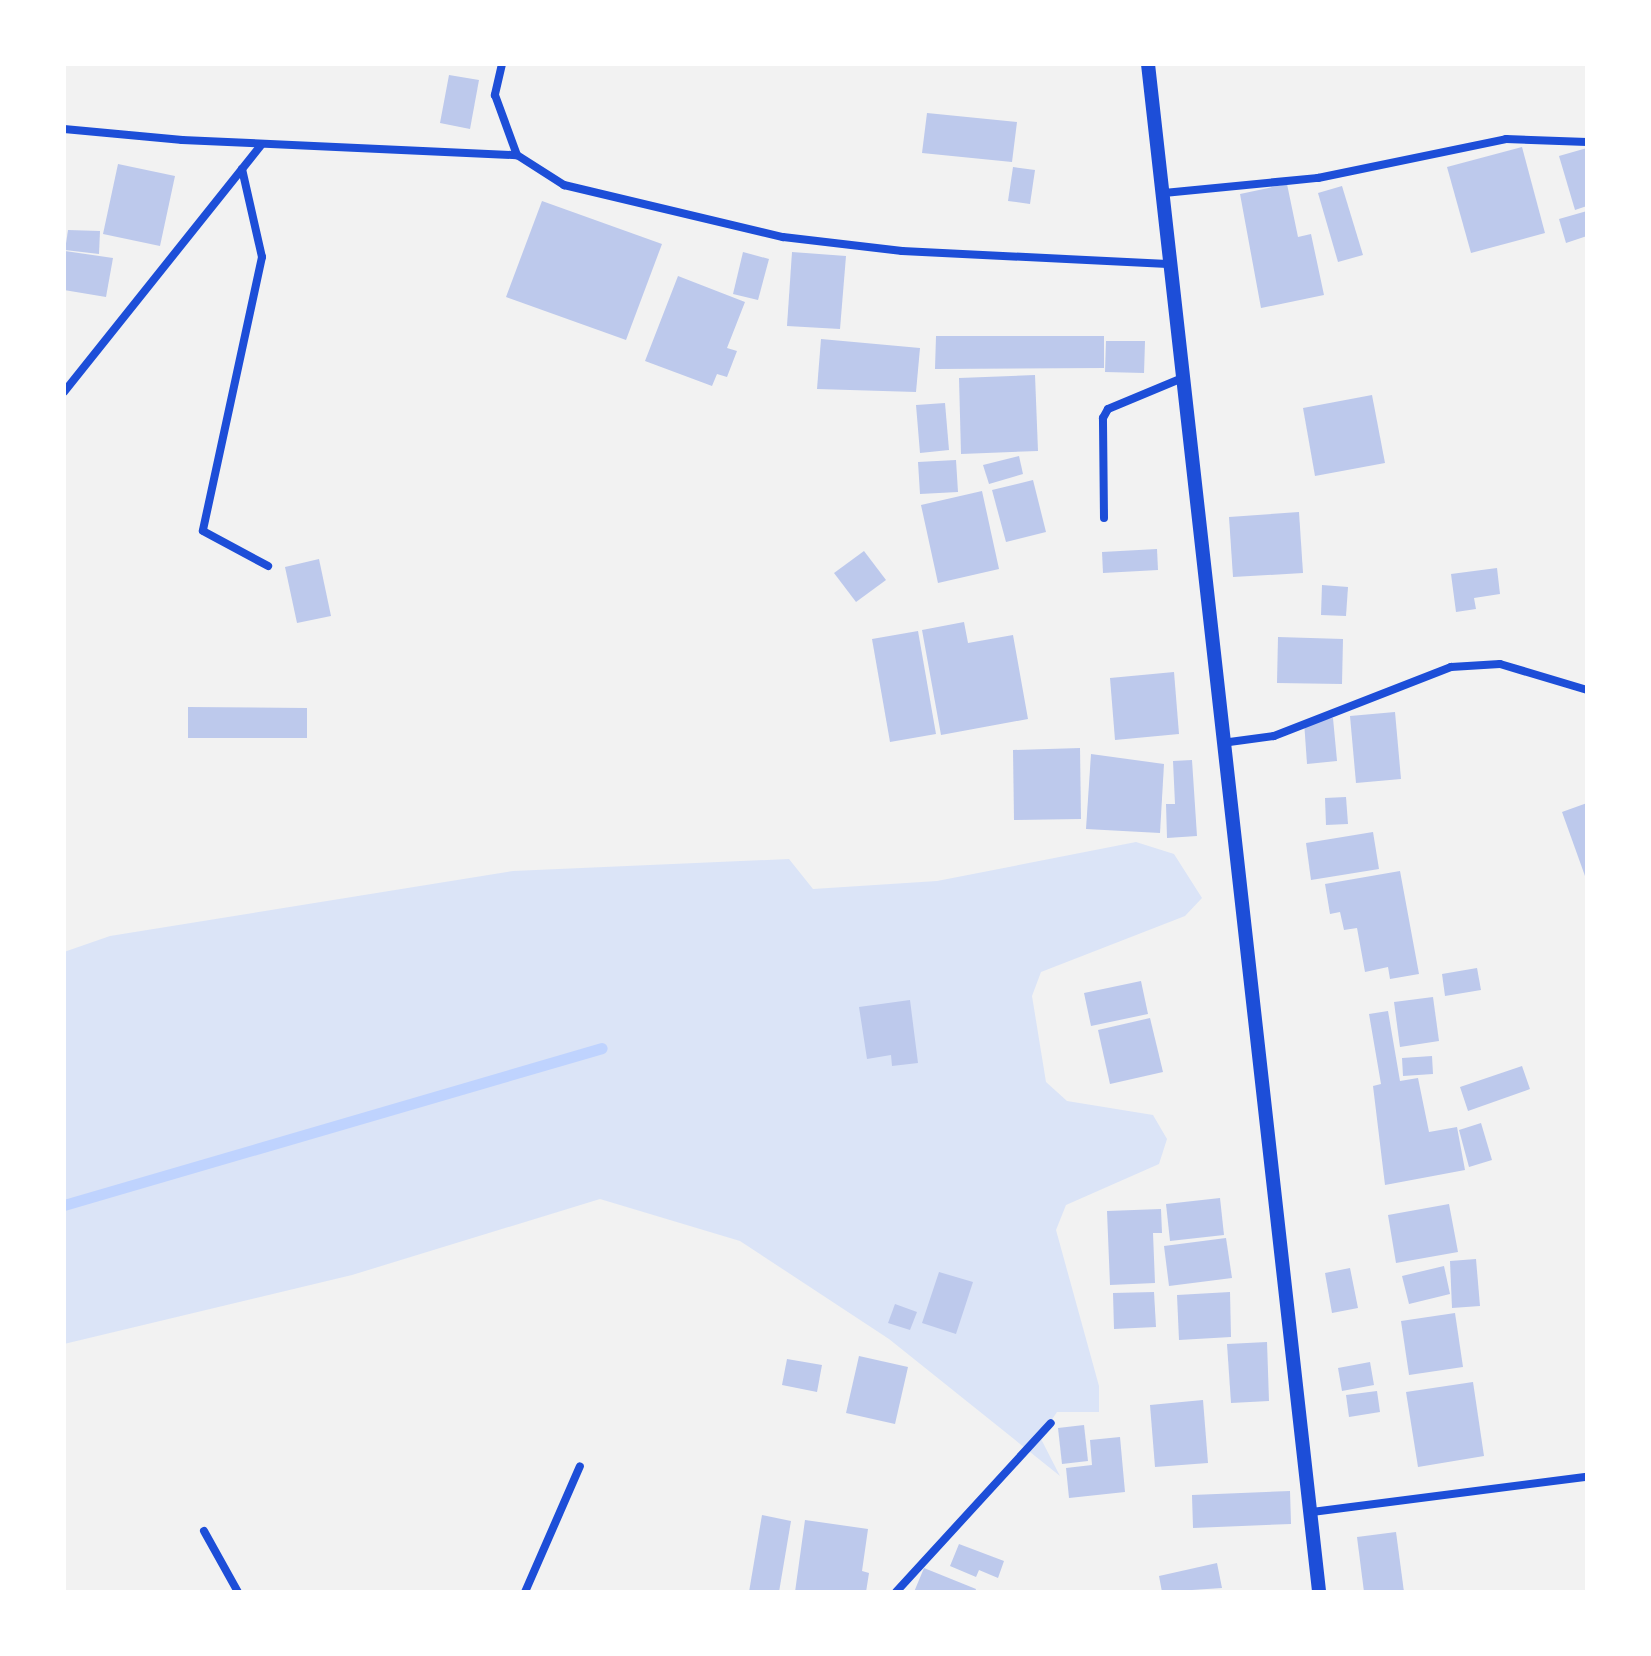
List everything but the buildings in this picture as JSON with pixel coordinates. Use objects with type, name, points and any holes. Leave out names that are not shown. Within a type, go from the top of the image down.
[{"type":"street","points":[[502,64],[495,95],[517,155]]},
{"type":"street","points":[[1148,64],[1164,193],[1180,379],[1319,1592]]},
{"type":"street","points":[[64,129],[262,144],[517,155],[564,185],[783,237],[902,251],[1168,264]]},
{"type":"street","points":[[1164,193],[1318,178],[1506,139],[1587,142]]},
{"type":"street","points":[[64,392],[262,144]]},
{"type":"street","points":[[242,169],[262,257],[203,531],[268,566]]},
{"type":"street","points":[[1104,518],[1103,418],[1108,409],[1180,379]]},
{"type":"street","points":[[1221,743],[1287,732],[1451,667],[1500,664],[1587,690]]},
{"type":"street","points":[[896,1592],[1051,1423]]},
{"type":"street","points":[[525,1592],[580,1466]]},
{"type":"street","points":[[1312,1512],[1587,1477]]},
{"type":"street","points":[[204,1531],[238,1592]]},
{"type":"shaded area","points":[[1136,842],[1174,854],[1202,898],[1185,916],[1041,972],[1032,996],[1046,1082],[1067,1101],[1153,1115],[1167,1139],[1159,1164],[1066,1205],[1056,1230],[1099,1386],[1099,1412],[1057,1412],[1040,1437],[1060,1476],[889,1339],[740,1241],[600,1199],[352,1275],[64,1344],[64,952],[110,936],[513,871],[789,859],[813,889],[937,881]]},
{"type":"waterway","points":[[64,1205],[602,1048]]}]
